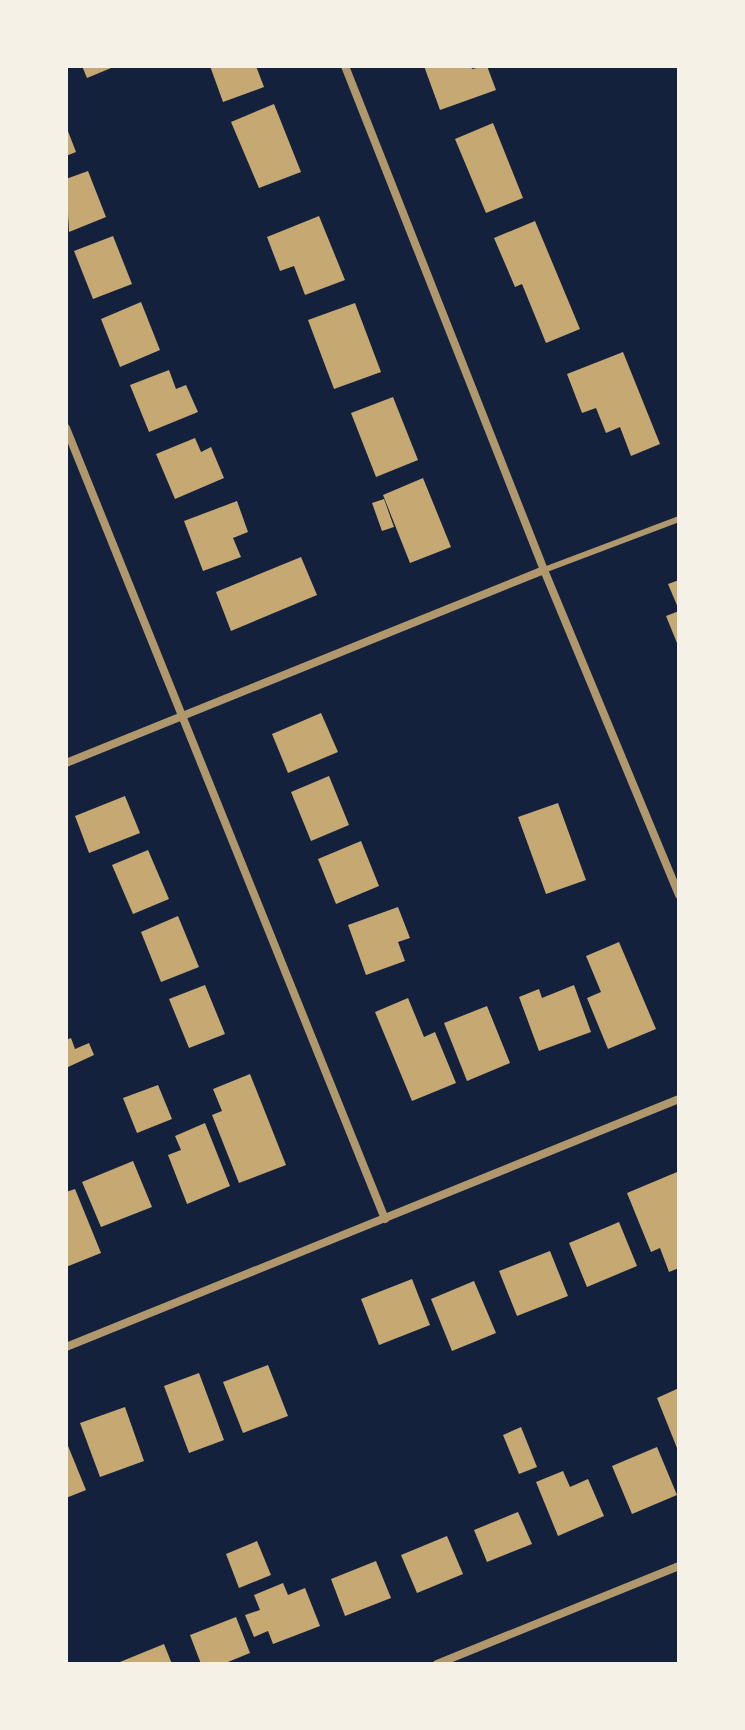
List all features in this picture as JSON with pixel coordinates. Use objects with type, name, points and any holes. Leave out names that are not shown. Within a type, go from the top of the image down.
[{"type":"street","points":[[345,66],[544,570],[605,708],[679,895]]},
{"type":"street","points":[[66,428],[385,1219]]},
{"type":"street","points":[[66,763],[544,570]]},
{"type":"street","points":[[66,1347],[679,1099]]},
{"type":"street","points":[[437,1664],[679,1566]]},
{"type":"lane","points":[[544,570],[679,519]]},
{"type":"building","points":[[82,66],[116,66],[87,78]]},
{"type":"building","points":[[210,66],[256,66],[264,87],[223,102]]},
{"type":"building","points":[[424,66],[471,66],[472,69],[487,66],[496,90],[440,110]]},
{"type":"building","points":[[274,104],[301,172],[259,188],[231,122]]},
{"type":"building","points":[[493,123],[523,198],[486,213],[455,139]]},
{"type":"building","points":[[66,126],[76,152],[66,156]]},
{"type":"building","points":[[88,171],[106,217],[69,232],[66,179]]},
{"type":"building","points":[[319,216],[345,280],[305,295],[294,266],[280,271],[267,237]]},
{"type":"building","points":[[535,221],[580,329],[546,343],[522,284],[515,287],[494,238]]},
{"type":"building","points":[[113,236],[132,284],[93,299],[74,251]]},
{"type":"building","points":[[141,302],[160,350],[120,367],[101,319]]},
{"type":"building","points":[[355,303],[381,372],[334,389],[308,320]]},
{"type":"building","points":[[623,352],[660,444],[631,456],[620,427],[606,433],[596,408],[582,413],[567,374]]},
{"type":"building","points":[[169,370],[176,389],[186,385],[198,412],[149,432],[130,385]]},
{"type":"building","points":[[393,397],[418,460],[376,477],[351,413]]},
{"type":"building","points":[[195,438],[201,452],[211,447],[224,478],[175,499],[156,454]]},
{"type":"building","points":[[423,478],[451,547],[410,563],[383,495]]},
{"type":"building","points":[[384,499],[394,527],[382,531],[372,503]]},
{"type":"building","points":[[237,501],[248,532],[233,538],[241,557],[203,571],[184,521]]},
{"type":"building","points":[[301,557],[317,595],[231,631],[216,592]]},
{"type":"building","points":[[679,580],[679,610],[668,584]]},
{"type":"building","points":[[679,611],[679,648],[666,616]]},
{"type":"building","points":[[321,713],[338,752],[288,773],[272,734]]},
{"type":"building","points":[[329,776],[349,825],[311,841],[291,792]]},
{"type":"building","points":[[125,796],[140,833],[89,853],[75,816]]},
{"type":"building","points":[[558,803],[586,880],[546,894],[518,817]]},
{"type":"building","points":[[361,841],[379,886],[336,904],[318,859]]},
{"type":"building","points":[[148,850],[169,899],[133,914],[112,865]]},
{"type":"building","points":[[398,907],[410,938],[398,942],[405,961],[366,975],[348,925]]},
{"type":"building","points":[[178,916],[199,967],[161,982],[141,932]]},
{"type":"building","points":[[619,942],[656,1029],[608,1049],[587,998],[601,992],[586,956]]},
{"type":"building","points":[[205,985],[225,1034],[189,1048],[169,999]]},
{"type":"building","points":[[574,985],[591,1032],[539,1051],[519,997],[539,989],[542,998]]},
{"type":"building","points":[[408,998],[424,1037],[435,1032],[456,1083],[412,1101],[375,1012]]},
{"type":"building","points":[[487,1006],[510,1063],[467,1081],[444,1023]]},
{"type":"building","points":[[71,1038],[75,1049],[89,1043],[94,1055],[66,1068],[66,1040]]},
{"type":"building","points":[[250,1074],[286,1165],[239,1183],[212,1115],[222,1111],[213,1089]]},
{"type":"building","points":[[158,1085],[172,1119],[137,1133],[123,1098]]},
{"type":"building","points":[[205,1123],[230,1186],[187,1204],[168,1155],[181,1150],[175,1136]]},
{"type":"building","points":[[133,1161],[152,1207],[101,1227],[82,1182]]},
{"type":"building","points":[[677,1172],[679,1268],[669,1272],[660,1248],[651,1252],[627,1193]]},
{"type":"building","points":[[75,1189],[101,1253],[66,1267],[66,1192]]},
{"type":"building","points":[[619,1222],[637,1266],[587,1287],[569,1243]]},
{"type":"building","points":[[550,1251],[568,1296],[517,1316],[499,1271]]},
{"type":"building","points":[[412,1279],[430,1325],[379,1345],[361,1299]]},
{"type":"building","points":[[474,1281],[496,1333],[452,1351],[431,1299]]},
{"type":"building","points":[[268,1365],[288,1416],[243,1433],[223,1382]]},
{"type":"building","points":[[199,1373],[224,1440],[189,1453],[164,1386]]},
{"type":"building","points":[[679,1388],[679,1453],[657,1398]]},
{"type":"building","points":[[125,1407],[144,1461],[100,1477],[80,1423]]},
{"type":"building","points":[[521,1427],[537,1467],[519,1474],[503,1435]]},
{"type":"building","points":[[66,1441],[86,1490],[66,1498]]},
{"type":"building","points":[[657,1447],[677,1495],[632,1514],[612,1466]]},
{"type":"building","points":[[563,1471],[570,1487],[588,1479],[604,1516],[558,1536],[536,1482]]},
{"type":"building","points":[[518,1512],[532,1544],[487,1562],[474,1530]]},
{"type":"building","points":[[447,1536],[463,1574],[417,1593],[401,1555]]},
{"type":"building","points":[[257,1541],[271,1575],[239,1588],[226,1554]]},
{"type":"building","points":[[376,1561],[391,1598],[345,1616],[331,1579]]},
{"type":"building","points":[[283,1583],[288,1595],[305,1588],[320,1626],[273,1644],[268,1631],[254,1637],[245,1615],[260,1610],[254,1595]]},
{"type":"building","points":[[236,1617],[250,1653],[223,1664],[201,1664],[190,1635]]},
{"type":"building","points":[[164,1644],[172,1664],[115,1664]]}]
